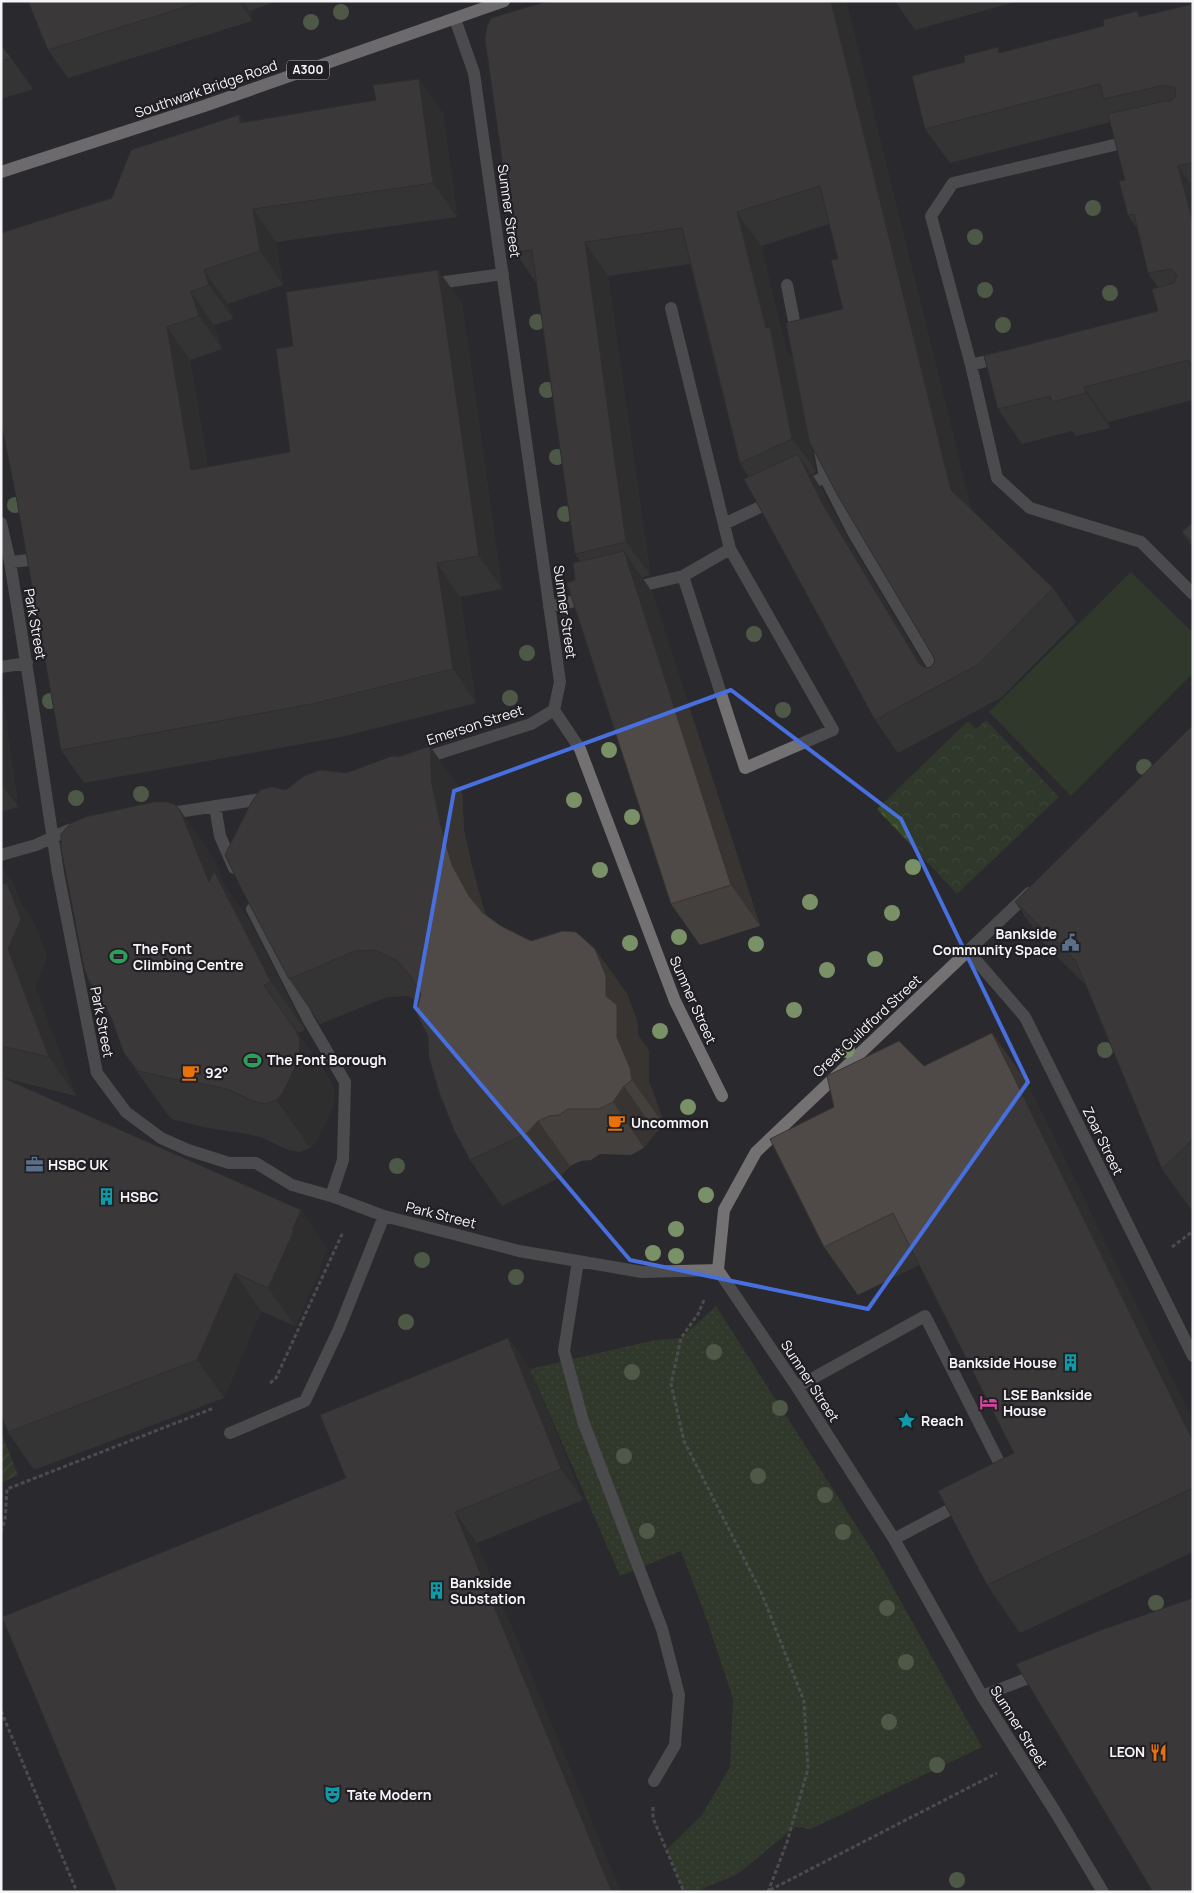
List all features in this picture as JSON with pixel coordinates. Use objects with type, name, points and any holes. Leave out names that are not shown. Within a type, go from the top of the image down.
[{"type":"main road","name":"Southwark Bridge Road","points":[[1,172],[204,106],[504,1]]},
{"type":"street","name":"Sumner Street","points":[[456,19],[474,72],[503,274],[560,682],[554,710],[580,749],[675,1001],[722,1096]]},
{"type":"street","points":[[1143,138],[953,183],[931,216],[997,478],[1030,508],[1141,542],[1193,594]]},
{"type":"street","points":[[418,285],[503,274]]},
{"type":"street","points":[[787,285],[800,352]]},
{"type":"street","points":[[671,308],[730,550],[834,730],[745,768],[683,576]]},
{"type":"street","points":[[970,365],[1019,353]]},
{"type":"street","points":[[817,438],[825,476],[854,534],[945,685]]},
{"type":"street","points":[[724,524],[825,476]]},
{"type":"street","name":"Park Street","points":[[1,524],[10,562],[52,837],[97,1073],[126,1112],[161,1138],[188,1150],[229,1163],[256,1163],[292,1185],[331,1196],[384,1216],[519,1251],[642,1272],[718,1270]]},
{"type":"street","points":[[618,591],[683,576],[730,550]]},
{"type":"street","points":[[10,562],[29,560]]},
{"type":"street","points":[[549,607],[600,596]]},
{"type":"street","points":[[1,666],[26,663]]},
{"type":"street","name":"Emerson Street","points":[[413,762],[531,724],[554,710]]},
{"type":"street","points":[[148,817],[282,796]]},
{"type":"street","points":[[215,806],[220,836],[240,881]]},
{"type":"street","points":[[1,855],[36,844],[69,830],[92,826]]},
{"type":"street","name":"Great Guildford Street","points":[[718,1270],[724,1210],[756,1152],[1038,884]]},
{"type":"street","points":[[247,898],[303,1011],[345,1082],[343,1160],[331,1196]]},
{"type":"street","name":"Zoar Street","points":[[968,951],[1026,1017],[1193,1356]]},
{"type":"street","points":[[230,1433],[305,1402],[339,1329],[384,1216]]},
{"type":"street","points":[[578,1261],[564,1351],[583,1421],[662,1629],[678,1695],[675,1745],[654,1781]]},
{"type":"street","name":"Sumner Street","points":[[718,1270],[894,1539],[982,1696],[1103,1892]]},
{"type":"street","points":[[796,1387],[925,1316],[1008,1479],[999,1484]]},
{"type":"street","points":[[894,1539],[972,1498]]},
{"type":"street","points":[[982,1696],[1050,1669]]},
{"type":"path","points":[[264,1388],[276,1378],[354,1206]]},
{"type":"path","points":[[718,1270],[698,1314],[680,1338],[671,1384],[684,1441],[761,1592],[804,1701],[808,1769],[787,1842],[769,1891]]},
{"type":"path","points":[[1,1532],[5,1520],[7,1489],[218,1406]]},
{"type":"path","points":[[1,1711],[77,1892]]},
{"type":"path","points":[[769,1891],[1022,1760]]},
{"type":"path","points":[[654,1781],[653,1818],[684,1892]]},
{"type":"highlighted area","points":[[731,690],[901,819],[1028,1082],[868,1309],[630,1260],[415,1007],[454,791]]},
{"type":"green space","points":[[1131,572],[1193,633],[1193,673],[1071,796],[989,712]]},
{"type":"green space","points":[[986,720],[1059,797],[957,894],[877,809],[968,721],[976,729]]},
{"type":"green space","points":[[716,1306],[875,1555],[982,1747],[811,1829],[795,1827],[738,1874],[695,1892],[684,1892],[667,1849],[702,1815],[730,1767],[733,1699],[708,1623],[681,1551],[620,1576],[530,1369],[655,1340],[681,1338]]},
{"type":"green space","points":[[1,1432],[18,1475],[1,1483]]},
{"type":"building","points":[[28,1],[204,1],[48,50]]},
{"type":"building","points":[[548,1],[831,1],[951,490],[1053,588],[979,664],[875,720],[744,479],[798,454],[823,505],[920,665],[926,668],[931,667],[935,661],[933,656],[838,496],[809,441],[786,323],[843,309],[831,260],[838,259],[820,186],[737,212],[766,328],[770,327],[792,439],[740,463],[682,228],[585,242],[626,542],[575,554],[532,250],[515,252],[485,39],[491,18]]},
{"type":"building","points":[[1193,4],[1193,162],[1178,166],[1193,223],[1193,365],[1191,366],[1189,360],[1084,387],[1086,393],[1052,402],[1050,396],[998,409],[984,356],[1158,311],[1152,289],[1174,283],[1177,275],[1171,269],[1148,273],[1134,214],[1128,215],[1119,181],[1125,180],[1108,114],[1171,101],[1176,96],[1175,88],[1164,85],[1104,99],[1100,84],[925,129],[912,76],[965,62],[964,56],[998,47],[999,53],[1104,26],[1103,20],[1137,11],[1139,17]]},
{"type":"building","points":[[1,45],[11,58],[1,61]]},
{"type":"building","points":[[419,79],[433,183],[253,209],[260,251],[204,270],[209,285],[191,292],[199,316],[167,327],[191,470],[290,452],[276,349],[293,346],[286,292],[438,270],[479,556],[437,563],[453,669],[317,703],[61,750],[17,501],[1,422],[1,233],[112,198],[131,150],[239,115],[240,123],[376,100],[373,85]]},
{"type":"building","points":[[1193,522],[1193,543],[1182,532]]},
{"type":"building","points":[[624,551],[731,885],[671,904],[567,583],[575,580],[573,563]]},
{"type":"building","points":[[1193,725],[1193,1139],[1162,1169],[1076,961],[1015,902]]},
{"type":"building","points":[[430,746],[432,785],[440,822],[452,865],[469,896],[483,913],[501,926],[531,941],[563,931],[576,932],[595,949],[606,976],[606,996],[617,1005],[617,1037],[630,1068],[632,1080],[624,1086],[613,1102],[599,1109],[568,1109],[559,1115],[549,1116],[538,1121],[527,1133],[470,1160],[454,1130],[439,1092],[429,1057],[428,1036],[416,1012],[421,994],[410,975],[396,960],[375,950],[355,951],[289,979],[225,855],[251,803],[260,790],[272,787],[286,790],[304,776],[320,770],[346,773],[392,756],[398,757]]},
{"type":"building","points":[[154,802],[174,804],[180,810],[209,882],[214,871],[271,982],[264,985],[296,1031],[300,1040],[299,1059],[282,1094],[276,1100],[266,1104],[255,1102],[230,1090],[138,1071],[124,1053],[111,1017],[89,981],[84,968],[61,848],[61,834],[70,824],[85,817]]},
{"type":"building","points":[[7,883],[21,919],[8,949],[49,1057],[1,1046],[1,884]]},
{"type":"building","name":"Bankside House","points":[[992,1033],[1193,1441],[1193,1488],[987,1585],[938,1491],[1014,1453],[893,1213],[824,1247],[770,1139],[834,1107],[827,1076],[899,1041],[924,1066]]},
{"type":"building","name":"HSBC","points":[[1,1077],[301,1210],[292,1230],[294,1231],[268,1288],[235,1273],[197,1360],[8,1432],[1,1415]]},
{"type":"building","name":"Tate Modern","points":[[508,1338],[561,1469],[455,1512],[612,1892],[117,1892],[2,1617],[346,1478],[320,1415]]},
{"type":"building","points":[[1193,1598],[1193,1892],[1153,1892],[1016,1664],[1104,1629]]},
{"type":"place","name":"Bankside Community Space","points":[[1071,942]]},
{"type":"place","name":"The Font Climbing Centre","points":[[119,957]]},
{"type":"place","name":"The Font Borough","points":[[253,1060]]},
{"type":"place","name":"92°","points":[[191,1073]]},
{"type":"place","name":"Uncommon","points":[[617,1123]]},
{"type":"place","name":"HSBC UK","points":[[34,1165]]},
{"type":"place","name":"HSBC","points":[[106,1197]]},
{"type":"place","name":"Bankside House","points":[[1071,1363]]},
{"type":"place","name":"LSE Bankside House","points":[[989,1403]]},
{"type":"place","name":"Reach","points":[[907,1421]]},
{"type":"place","name":"Bankside Substation","points":[[436,1591]]},
{"type":"place","name":"LEON","points":[[1159,1752]]},
{"type":"place","name":"Tate Modern","points":[[333,1795]]}]
